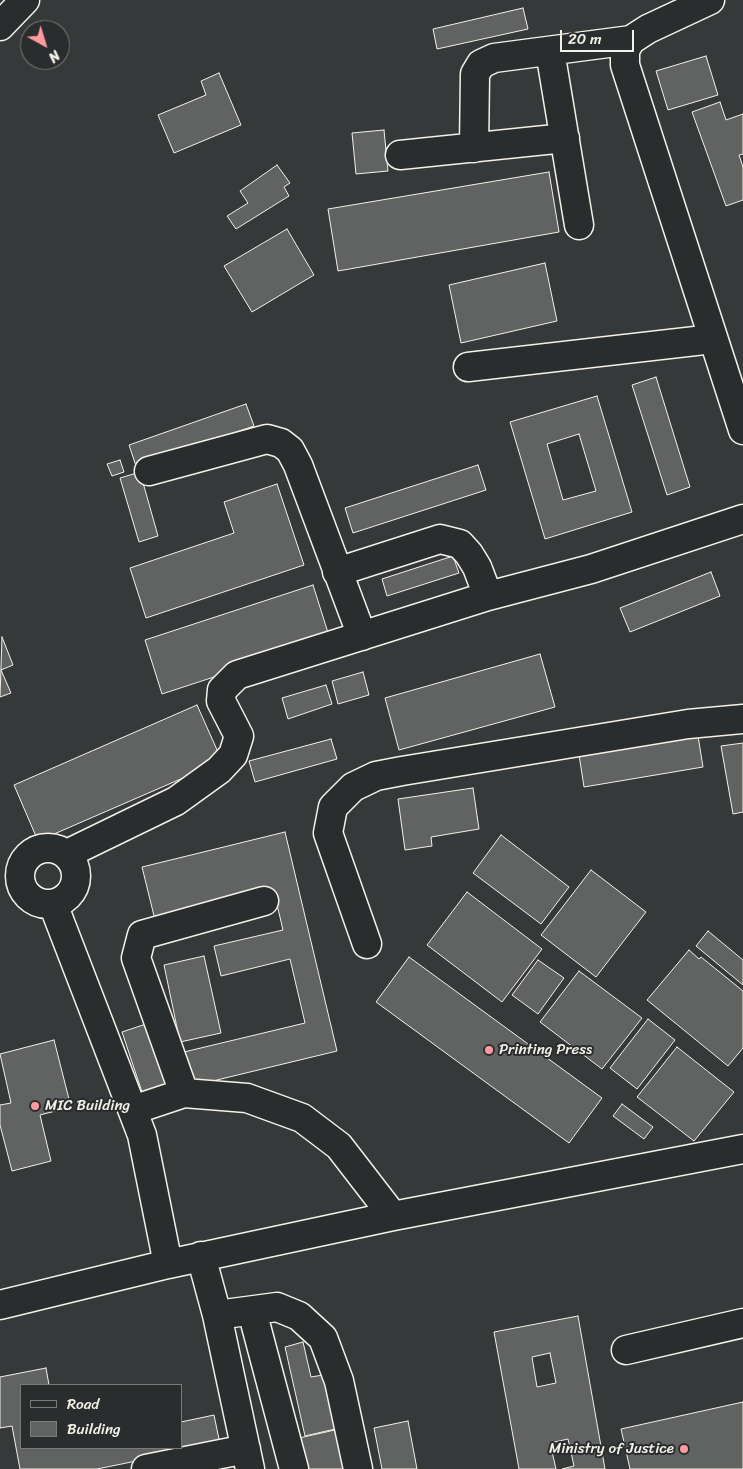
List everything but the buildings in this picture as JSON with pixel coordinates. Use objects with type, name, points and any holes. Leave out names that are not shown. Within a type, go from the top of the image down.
[{"type":"street","points":[[0,26],[25,0]]},
{"type":"street","points":[[710,0],[648,28],[631,40],[625,50],[625,65],[743,430]]},
{"type":"street","points":[[474,148],[475,74],[482,64],[494,58],[631,40]]},
{"type":"street","points":[[550,51],[579,225]]},
{"type":"street","points":[[400,155],[564,138]]},
{"type":"street","points":[[468,367],[713,339]]},
{"type":"street","points":[[149,471],[267,439],[281,443],[290,450],[298,465],[362,636]]},
{"type":"street","points":[[67,854],[176,801],[219,770],[233,755],[239,736],[221,701],[222,690],[237,675],[488,596],[591,569],[743,519]]},
{"type":"street","points":[[337,572],[440,539],[460,544],[469,554],[478,567],[488,596]]},
{"type":"street","points":[[367,944],[328,833],[333,808],[353,787],[376,776],[402,771],[688,724],[743,719]]},
{"type":"street","points":[[42,847],[55,848],[67,854],[74,864],[76,877],[73,889],[64,899],[53,904],[40,904],[11,888],[19,874],[22,862],[31,852],[42,847]]},
{"type":"street","points":[[184,1093],[136,958],[142,935],[264,901]]},
{"type":"street","points":[[53,904],[142,1136],[168,1264]]},
{"type":"street","points":[[133,1110],[184,1093],[247,1098],[302,1118],[339,1146],[393,1216]]},
{"type":"street","points":[[0,1305],[201,1256],[393,1216],[743,1149]]},
{"type":"street","points":[[146,1469],[248,1459],[217,1315],[201,1256]]},
{"type":"street","points":[[217,1315],[277,1307],[299,1316],[324,1338],[339,1381],[358,1469]]},
{"type":"street","points":[[252,1311],[294,1469]]},
{"type":"street","points":[[626,1350],[743,1323]]},
{"type":"place","name":"Printing Press","points":[[489,1050]]},
{"type":"place","name":"MIC Building","points":[[35,1106]]},
{"type":"place","name":"Ministry of Justice","points":[[684,1449]]}]
